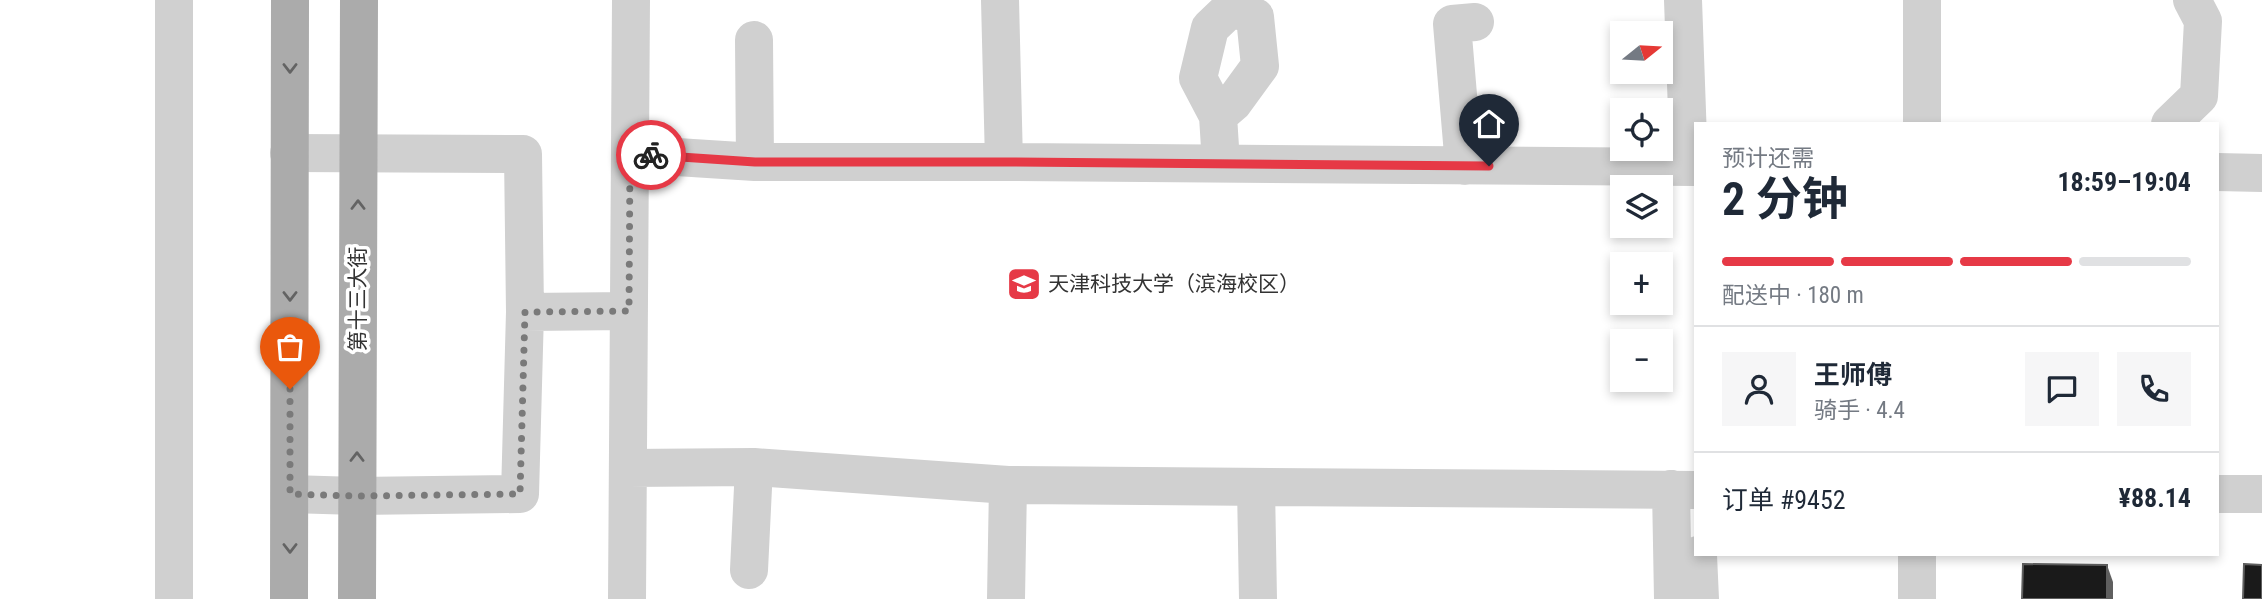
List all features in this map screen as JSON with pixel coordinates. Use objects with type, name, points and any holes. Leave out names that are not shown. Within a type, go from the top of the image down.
[{"type":"main road","points":[[289,599],[290,0]]},
{"type":"main road","name":"第十三大街","points":[[356,599],[359,0]]},
{"type":"street","points":[[174,0],[174,599]]},
{"type":"street","points":[[627,599],[631,0]]},
{"type":"street","points":[[1000,0],[1004,162]]},
{"type":"street","points":[[630,153],[755,162],[1693,167],[1683,0]]},
{"type":"street","points":[[1922,0],[1922,122]]},
{"type":"street","points":[[2173,122],[2199,96],[2203,21],[2192,0]]},
{"type":"street","points":[[1464,166],[1452,24],[1475,22]]},
{"type":"street","points":[[754,40],[755,162]]},
{"type":"street","points":[[1218,116],[1222,163]]},
{"type":"street","points":[[289,153],[523,154],[525,312],[520,494],[290,494]]},
{"type":"street","points":[[2219,172],[2262,173]]},
{"type":"street","points":[[525,312],[629,311]]},
{"type":"street","points":[[628,468],[754,467],[1008,485],[1684,490],[1673,599]]},
{"type":"street","points":[[750,570],[754,467]]},
{"type":"street","points":[[1006,599],[1008,485]]},
{"type":"street","points":[[1256,487],[1258,599]]},
{"type":"street","points":[[2219,494],[2262,494]]},
{"type":"street","points":[[1698,556],[1700,599]]},
{"type":"street","points":[[1917,556],[1917,599]]},
{"type":"building","points":[[2023,564],[2107,565],[2107,599],[2022,599]]},
{"type":"building","points":[[2244,564],[2262,565],[2262,599],[2243,599]]},
{"type":"way so far","points":[[290,389],[290,494],[520,494],[525,312],[629,311],[630,153],[651,155]]},
{"type":"place","name":"天津科技大学（滨海校区）","points":[[1024,284]]},
{"type":"route","points":[[651,155],[755,162],[1489,166]]}]
